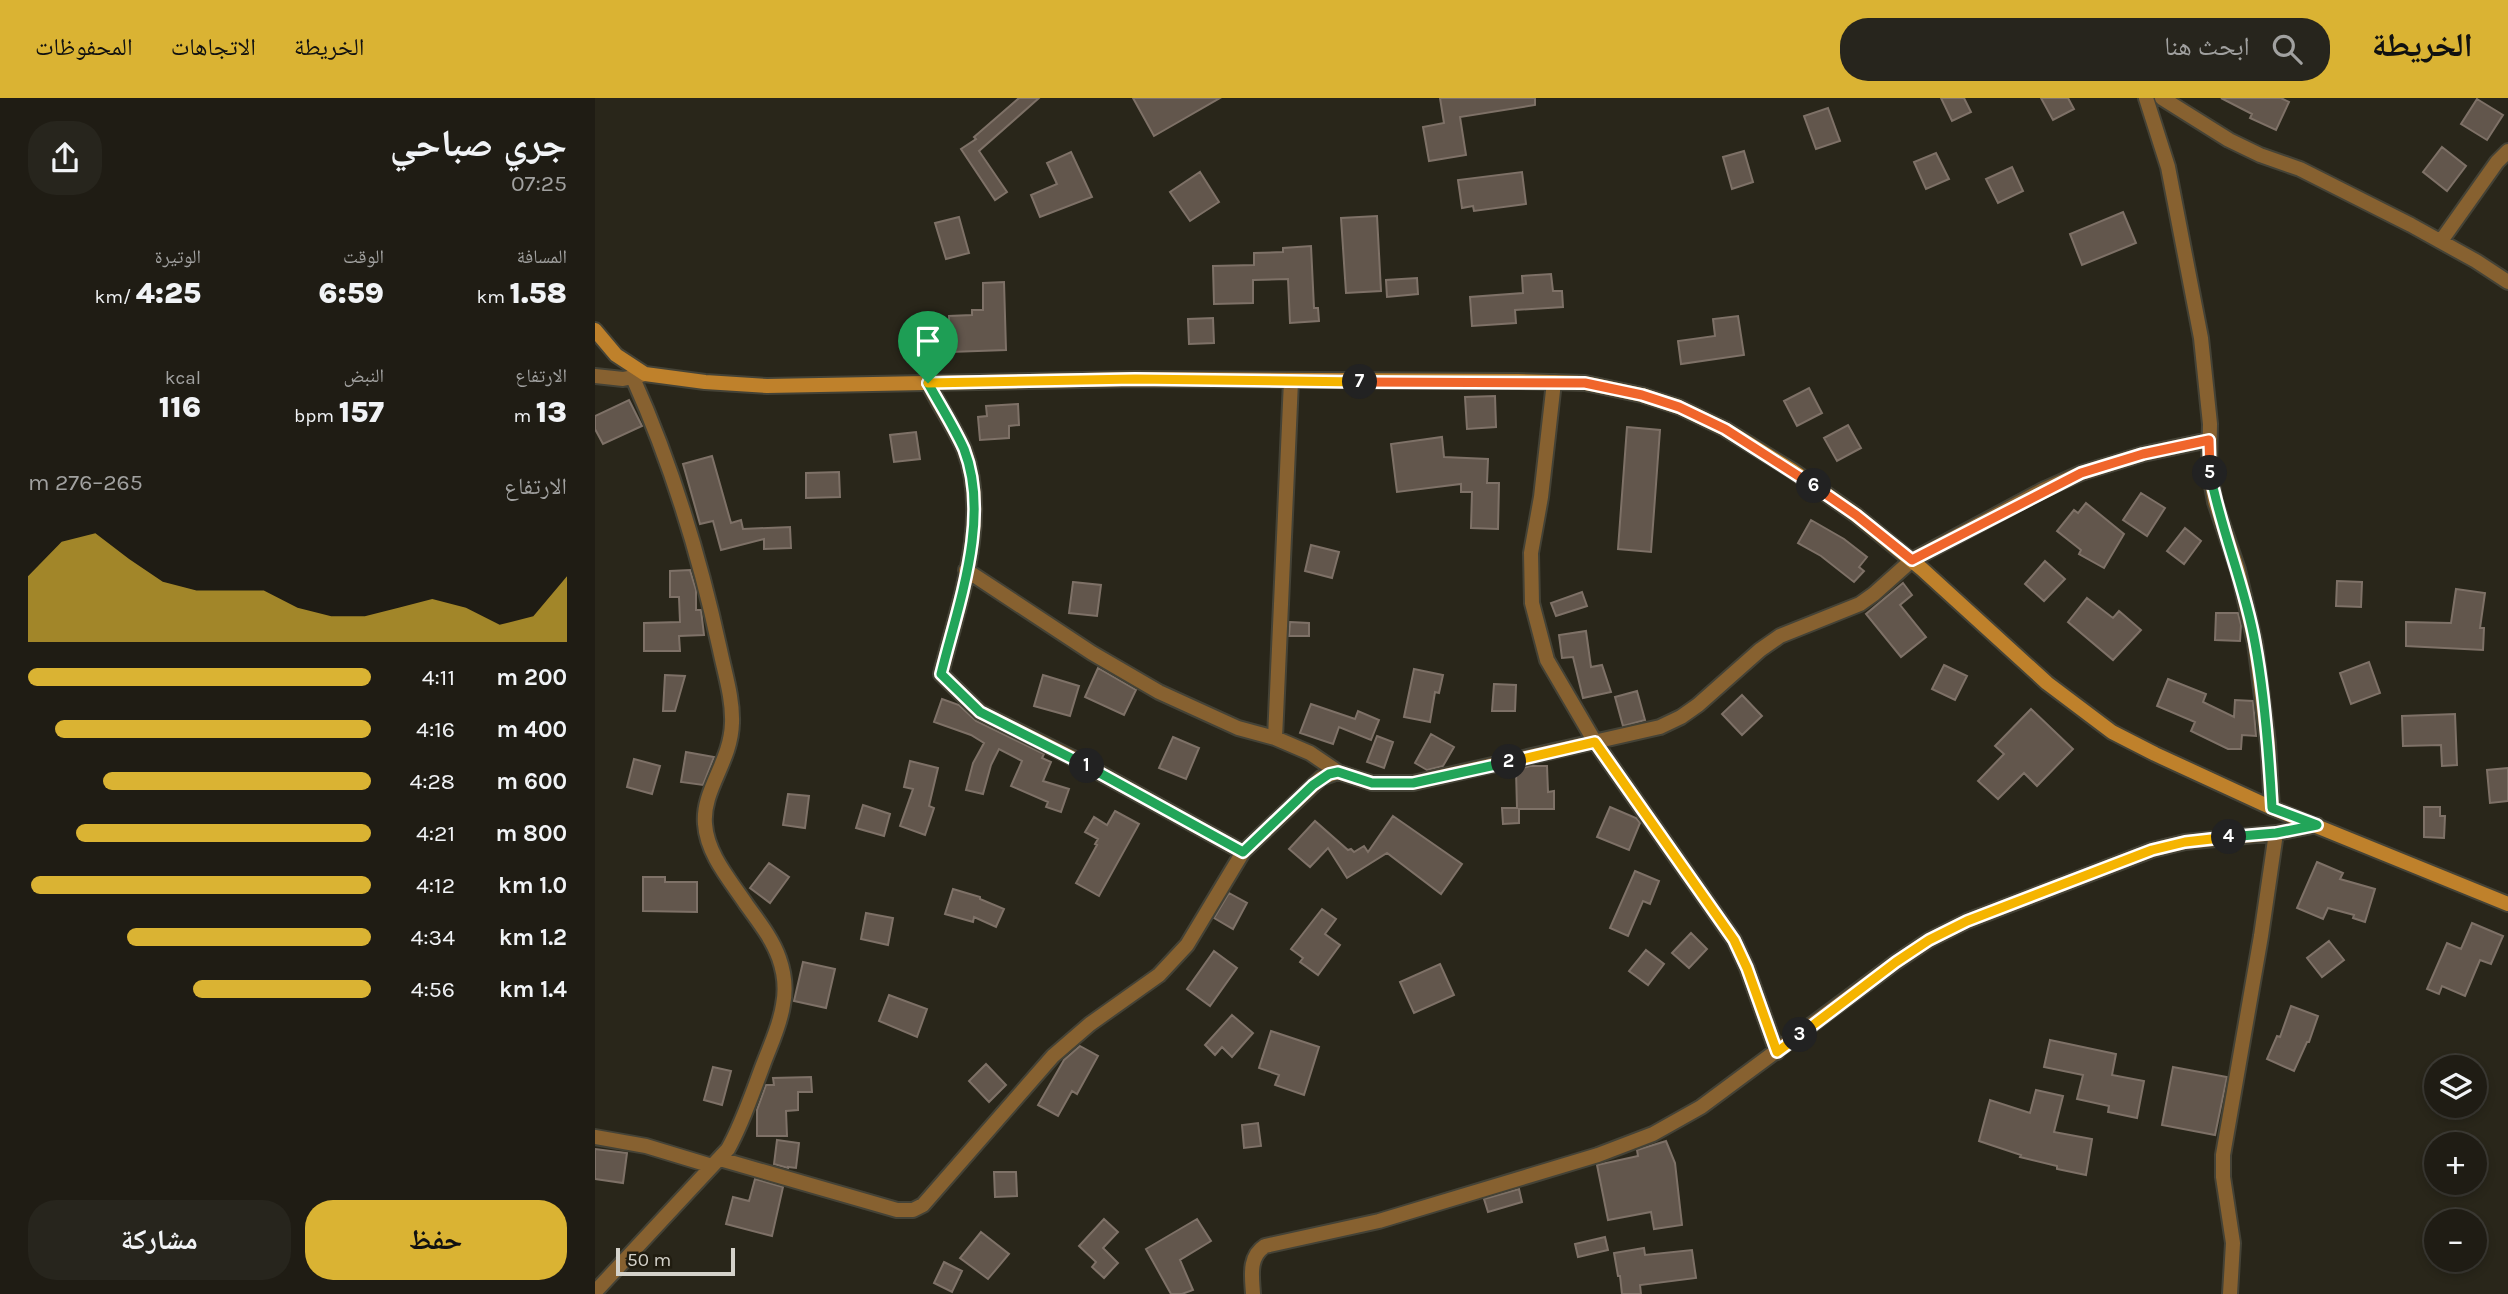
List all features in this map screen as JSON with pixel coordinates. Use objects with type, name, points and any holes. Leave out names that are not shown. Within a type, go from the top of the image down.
[{"type":"street","points":[[2146,98],[2168,167],[2201,338],[2208,392],[2209,470],[2215,502],[2238,570],[2255,643],[2268,743],[2272,808]]},
{"type":"street","points":[[2162,98],[2229,140],[2260,155],[2300,169],[2441,241],[2508,282]]},
{"type":"street","points":[[2441,241],[2497,162],[2508,151]]},
{"type":"street","points":[[595,330],[638,376],[706,583],[729,688],[733,721],[726,759],[707,797],[705,829],[717,861],[772,942],[780,960],[785,988],[778,1025],[738,1131],[716,1162],[595,1292]]},
{"type":"street","points":[[595,376],[623,379],[638,376],[768,386],[1135,379],[1554,382],[1585,383],[1642,395],[1679,407],[1725,429],[1793,471],[1856,515],[1912,560],[2047,682],[2112,732],[2272,808],[2508,904]]},
{"type":"street","points":[[1275,738],[1291,381]]},
{"type":"street","points":[[1554,382],[1541,497],[1531,553],[1532,603],[1547,660],[1595,742],[1734,940],[1747,968],[1777,1052]]},
{"type":"street","points":[[928,383],[963,449],[976,504],[966,570],[941,674],[980,712],[1071,757],[1243,852]]},
{"type":"street","points":[[966,570],[1092,653],[1160,692],[1238,728],[1275,738],[1310,753],[1338,772],[1372,783],[1413,783],[1660,727],[1698,705],[1780,636],[1860,604],[1912,560],[2081,473],[2143,454],[2209,440]]},
{"type":"street","points":[[595,1137],[716,1162],[897,1210],[906,1211],[923,1205],[1053,1056],[1076,1035],[1170,965],[1187,945],[1243,852],[1321,778],[1338,772]]},
{"type":"street","points":[[1253,1294],[1252,1265],[1258,1251],[1265,1247],[1379,1222],[1598,1155],[1653,1134],[1701,1107],[1896,962],[1929,940],[1967,921],[2152,850],[2185,842],[2276,833],[2317,825]]},
{"type":"street","points":[[2230,1294],[2233,1243],[2223,1177],[2223,1155],[2276,833]]},
{"type":"building","points":[[1019,98],[1039,98],[979,151],[1007,192],[995,200],[961,149],[976,139],[974,137]]},
{"type":"building","points":[[1133,98],[1220,98],[1154,136]]},
{"type":"building","points":[[1440,98],[1535,98],[1535,105],[1460,117],[1466,155],[1429,161],[1423,127],[1444,123]]},
{"type":"building","points":[[1941,98],[1964,98],[1971,112],[1952,121]]},
{"type":"building","points":[[2041,98],[2068,98],[2074,109],[2053,120]]},
{"type":"building","points":[[2221,98],[2281,98],[2289,102],[2276,130],[2250,118],[2252,114]]},
{"type":"building","points":[[2477,99],[2503,115],[2487,140],[2461,124]]},
{"type":"building","points":[[1828,108],[1840,141],[1816,149],[1804,116]]},
{"type":"building","points":[[2442,147],[2466,166],[2447,191],[2423,172]]},
{"type":"building","points":[[1744,151],[1753,182],[1732,189],[1723,157]]},
{"type":"building","points":[[1071,152],[1092,197],[1040,217],[1031,195],[1057,184],[1047,163]]},
{"type":"building","points":[[1936,153],[1949,179],[1926,189],[1914,162]]},
{"type":"building","points":[[2012,167],[2023,191],[1998,203],[1986,179]]},
{"type":"building","points":[[1200,172],[1219,202],[1190,221],[1170,192]]},
{"type":"building","points":[[1522,172],[1526,204],[1474,211],[1473,206],[1462,208],[1458,180]]},
{"type":"building","points":[[2123,212],[2136,243],[2082,265],[2070,234]]},
{"type":"building","points":[[1377,216],[1381,291],[1346,293],[1341,218]]},
{"type":"building","points":[[959,217],[969,253],[946,259],[935,223]]},
{"type":"building","points":[[1311,246],[1314,308],[1318,308],[1319,321],[1290,323],[1288,279],[1253,280],[1253,303],[1214,304],[1213,266],[1254,265],[1254,253],[1283,252],[1283,248]]},
{"type":"building","points":[[1551,274],[1553,291],[1562,291],[1563,307],[1515,310],[1516,323],[1472,326],[1470,297],[1523,293],[1522,276]]},
{"type":"building","points":[[1417,278],[1418,294],[1387,297],[1386,280]]},
{"type":"building","points":[[1004,282],[1006,350],[950,352],[949,316],[972,315],[972,310],[983,310],[983,283]]},
{"type":"building","points":[[1738,316],[1744,355],[1681,364],[1678,341],[1715,336],[1713,319]]},
{"type":"building","points":[[1213,318],[1214,343],[1189,344],[1188,319]]},
{"type":"building","points":[[1809,388],[1822,413],[1797,426],[1784,401]]},
{"type":"building","points":[[1495,396],[1496,427],[1467,429],[1465,397]]},
{"type":"building","points":[[629,400],[642,426],[603,444],[595,429],[595,416]]},
{"type":"building","points":[[1018,404],[1019,425],[1009,426],[1009,438],[980,440],[978,417],[987,416],[986,406]]},
{"type":"building","points":[[1848,425],[1861,448],[1837,461],[1824,438]]},
{"type":"building","points":[[1627,427],[1660,430],[1651,552],[1618,549]]},
{"type":"building","points":[[916,432],[920,459],[894,462],[890,435]]},
{"type":"building","points":[[1442,437],[1444,457],[1488,459],[1487,483],[1499,483],[1498,529],[1471,528],[1472,492],[1461,492],[1461,484],[1397,492],[1391,444]]},
{"type":"building","points":[[712,456],[731,523],[741,520],[743,529],[790,527],[791,548],[764,549],[764,539],[721,550],[713,521],[700,524],[683,464]]},
{"type":"building","points":[[839,472],[840,497],[806,498],[806,473]]},
{"type":"building","points":[[2141,493],[2165,508],[2147,536],[2123,520]]},
{"type":"building","points":[[2086,503],[2124,534],[2104,568],[2079,554],[2081,550],[2057,531],[2074,510],[2078,513]]},
{"type":"building","points":[[1811,520],[1844,539],[1867,557],[1859,567],[1864,571],[1854,582],[1821,556],[1798,543]]},
{"type":"building","points":[[2185,528],[2201,541],[2184,564],[2167,551]]},
{"type":"building","points":[[1311,545],[1339,552],[1332,578],[1305,571]]},
{"type":"building","points":[[2045,561],[2065,579],[2044,601],[2025,584]]},
{"type":"building","points":[[690,570],[696,590],[696,610],[701,610],[704,635],[679,636],[680,651],[644,651],[644,623],[680,622],[679,597],[670,597],[670,571]]},
{"type":"building","points":[[2337,581],[2362,582],[2361,607],[2336,606]]},
{"type":"building","points":[[1073,582],[1101,585],[1097,616],[1069,613]]},
{"type":"building","points":[[1903,583],[1912,595],[1900,605],[1926,637],[1901,657],[1866,614]]},
{"type":"building","points":[[2456,589],[2485,593],[2480,628],[2484,628],[2483,650],[2406,646],[2406,622],[2451,623]]},
{"type":"building","points":[[1582,592],[1587,606],[1556,616],[1551,603]]},
{"type":"building","points":[[2087,598],[2113,618],[2119,611],[2141,630],[2113,660],[2068,622]]},
{"type":"building","points":[[2216,613],[2238,613],[2241,625],[2240,641],[2215,640]]},
{"type":"building","points":[[1290,622],[1309,623],[1309,636],[1289,636]]},
{"type":"building","points":[[1586,631],[1591,667],[1602,665],[1611,692],[1583,698],[1573,657],[1562,658],[1559,635]]},
{"type":"building","points":[[2369,662],[2380,693],[2351,704],[2340,673]]},
{"type":"building","points":[[1944,665],[1967,676],[1955,700],[1932,689]]},
{"type":"building","points":[[1098,668],[1136,690],[1124,715],[1085,697]]},
{"type":"building","points":[[1414,669],[1443,675],[1439,693],[1435,692],[1430,722],[1404,717]]},
{"type":"building","points":[[665,675],[685,676],[675,711],[663,711]]},
{"type":"building","points":[[1043,675],[1079,686],[1070,716],[1034,706]]},
{"type":"building","points":[[2168,679],[2206,694],[2203,702],[2234,717],[2235,700],[2253,701],[2256,736],[2242,735],[2241,749],[2228,749],[2191,731],[2195,722],[2157,706]]},
{"type":"building","points":[[1494,684],[1516,685],[1515,711],[1492,711]]},
{"type":"building","points":[[1637,691],[1645,720],[1623,726],[1615,697]]},
{"type":"building","points":[[1742,695],[1762,716],[1742,735],[1722,714]]},
{"type":"building","points":[[942,699],[959,705],[976,721],[1044,754],[1042,758],[1051,762],[1043,781],[1069,789],[1061,812],[1046,807],[1048,802],[1011,786],[1022,761],[999,749],[991,765],[983,794],[966,790],[973,763],[984,743],[971,735],[934,722]]},
{"type":"building","points":[[1311,704],[1355,719],[1358,711],[1379,720],[1371,740],[1339,727],[1333,744],[1300,733]]},
{"type":"building","points":[[2031,709],[2073,749],[2037,786],[2024,773],[1998,799],[1978,781],[2004,754],[1995,746]]},
{"type":"building","points":[[2455,714],[2457,765],[2442,766],[2441,745],[2403,746],[2402,716]]},
{"type":"building","points":[[1431,734],[1454,747],[1443,766],[1427,770],[1415,763]]},
{"type":"building","points":[[1377,736],[1393,742],[1384,768],[1367,762]]},
{"type":"building","points":[[1173,737],[1199,748],[1186,779],[1159,768]]},
{"type":"building","points":[[686,752],[714,757],[703,785],[681,782]]},
{"type":"building","points":[[634,759],[660,766],[652,794],[627,787]]},
{"type":"building","points":[[910,761],[938,768],[929,806],[934,808],[925,835],[900,826],[913,789],[904,787]]},
{"type":"building","points":[[1530,766],[1547,766],[1548,792],[1554,791],[1554,809],[1519,809],[1519,823],[1503,824],[1502,808],[1517,808],[1516,770]]},
{"type":"building","points":[[2508,768],[2508,801],[2490,803],[2487,770]]},
{"type":"building","points":[[788,794],[809,796],[805,828],[783,825]]},
{"type":"building","points":[[863,805],[890,814],[884,836],[856,828]]},
{"type":"building","points":[[1610,807],[1636,818],[1640,823],[1629,850],[1597,837]]},
{"type":"building","points":[[2424,807],[2440,807],[2440,816],[2445,816],[2444,838],[2424,837]]},
{"type":"building","points":[[1115,811],[1139,824],[1099,896],[1076,883],[1097,845],[1095,844],[1098,839],[1085,832],[1094,817],[1107,825]]},
{"type":"building","points":[[1393,816],[1462,864],[1441,894],[1387,853],[1347,878],[1328,848],[1310,867],[1289,849],[1315,821],[1348,850],[1354,852],[1364,846],[1368,852]]},
{"type":"building","points":[[2317,862],[2343,873],[2340,879],[2375,889],[2365,922],[2353,918],[2354,915],[2328,908],[2323,919],[2297,908]]},
{"type":"building","points":[[769,863],[789,877],[770,903],[750,888]]},
{"type":"building","points":[[1635,871],[1659,881],[1650,904],[1643,901],[1628,936],[1610,928]]},
{"type":"building","points":[[643,877],[665,877],[665,882],[697,882],[697,912],[643,911]]},
{"type":"building","points":[[953,889],[980,897],[1004,909],[996,927],[974,917],[973,922],[945,914]]},
{"type":"building","points":[[1229,893],[1247,903],[1233,929],[1214,918]]},
{"type":"building","points":[[1322,909],[1336,919],[1325,934],[1340,945],[1318,975],[1300,962],[1303,958],[1291,949]]},
{"type":"building","points":[[866,913],[893,918],[888,945],[861,939]]},
{"type":"building","points":[[2472,923],[2503,936],[2491,964],[2480,960],[2465,996],[2442,986],[2439,994],[2427,989],[2447,943],[2461,949]]},
{"type":"building","points":[[1691,933],[1707,949],[1689,968],[1672,953]]},
{"type":"building","points":[[2329,941],[2344,960],[2322,977],[2307,958]]},
{"type":"building","points":[[1646,950],[1664,964],[1648,985],[1629,971]]},
{"type":"building","points":[[1214,951],[1237,968],[1210,1006],[1187,989]]},
{"type":"building","points":[[803,962],[835,969],[826,1008],[794,1001]]},
{"type":"building","points":[[1440,964],[1454,995],[1414,1013],[1400,982]]},
{"type":"building","points":[[889,995],[927,1009],[917,1037],[879,1021]]},
{"type":"building","points":[[2291,1006],[2318,1016],[2309,1042],[2294,1071],[2267,1059],[2277,1036],[2280,1037]]},
{"type":"building","points":[[1232,1015],[1253,1033],[1232,1057],[1222,1047],[1215,1055],[1205,1045]]},
{"type":"building","points":[[1271,1031],[1319,1047],[1304,1095],[1275,1085],[1279,1075],[1259,1068]]},
{"type":"building","points":[[2050,1040],[2116,1054],[2112,1075],[2144,1081],[2137,1118],[2108,1112],[2109,1106],[2077,1099],[2083,1075],[2044,1067]]},
{"type":"building","points":[[1080,1046],[1098,1056],[1077,1094],[1072,1091],[1058,1116],[1038,1105],[1064,1060]]},
{"type":"building","points":[[986,1064],[1006,1085],[989,1102],[969,1081]]},
{"type":"building","points":[[713,1067],[731,1071],[722,1105],[704,1100]]},
{"type":"building","points":[[2173,1067],[2227,1077],[2215,1135],[2162,1125]]},
{"type":"building","points":[[811,1077],[812,1092],[798,1092],[798,1110],[786,1111],[787,1136],[757,1136],[757,1110],[766,1085],[774,1085],[773,1078]]},
{"type":"building","points":[[2036,1090],[2063,1096],[2054,1132],[2092,1139],[2086,1175],[2057,1169],[2057,1166],[2020,1157],[2021,1155],[1979,1141],[1990,1100],[2030,1113]]},
{"type":"building","points":[[1258,1123],[1261,1146],[1244,1148],[1242,1125]]},
{"type":"building","points":[[777,1140],[799,1143],[796,1168],[774,1164]]},
{"type":"building","points":[[1666,1141],[1675,1163],[1682,1225],[1654,1229],[1651,1212],[1608,1220],[1597,1165],[1638,1156],[1637,1150]]},
{"type":"building","points":[[595,1149],[627,1153],[623,1183],[595,1179]]},
{"type":"building","points":[[994,1172],[1016,1172],[1017,1196],[995,1197]]},
{"type":"building","points":[[755,1179],[783,1187],[772,1236],[726,1224],[733,1197],[749,1201]]},
{"type":"building","points":[[1519,1189],[1522,1202],[1488,1212],[1484,1199]]},
{"type":"building","points":[[1104,1219],[1118,1232],[1103,1248],[1118,1263],[1104,1278],[1092,1267],[1096,1262],[1079,1246]]},
{"type":"building","points":[[1197,1219],[1211,1241],[1180,1260],[1193,1290],[1171,1294],[1146,1249]]},
{"type":"building","points":[[981,1232],[1009,1254],[988,1279],[960,1258]]},
{"type":"building","points":[[1605,1237],[1608,1250],[1578,1257],[1575,1244]]},
{"type":"building","points":[[1644,1248],[1645,1255],[1692,1250],[1696,1278],[1640,1285],[1641,1294],[1622,1294],[1614,1253]]},
{"type":"building","points":[[944,1262],[962,1271],[952,1292],[934,1283]]},
{"type":"route","points":[[1135,379],[1585,383],[1642,395],[1679,407],[1725,429],[1793,471],[1856,515],[1912,560],[2043,490],[2081,473],[2143,454],[2209,440],[2209,470],[2215,502],[2238,570],[2255,643],[2268,743],[2272,808],[2317,825],[2276,833],[2185,842],[2152,850],[1967,921],[1929,940],[1896,962],[1777,1052],[1747,968],[1734,940],[1595,742],[1413,783],[1372,783],[1338,772],[1329,774],[1313,785],[1243,852],[1071,757],[980,712],[941,674],[966,570],[976,504],[963,449],[928,383],[1135,379]]}]
